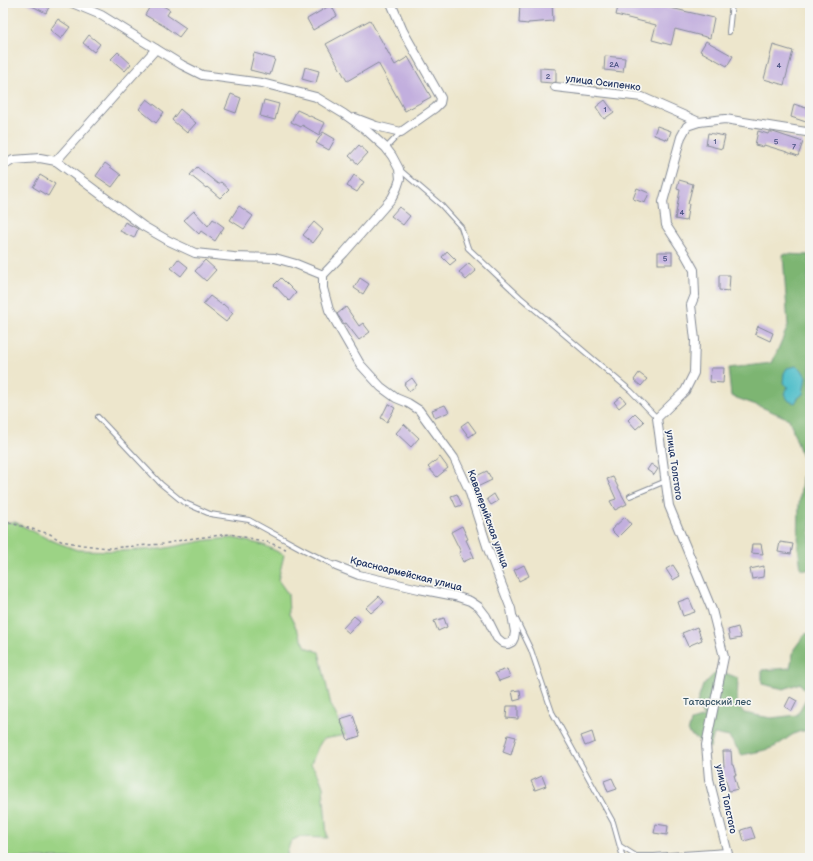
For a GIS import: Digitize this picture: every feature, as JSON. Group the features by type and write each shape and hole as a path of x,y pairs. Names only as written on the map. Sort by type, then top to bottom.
{"street":[{"path":"3,166 13,160 40,158 56,161 143,226 168,241 195,253 234,257 275,258 296,264 323,275 392,198 397,188 400,179 399,168 386,148 365,129 344,114 316,98 262,84 202,75 101,15 72,3"},
{"path":"344,114 376,126 401,132 440,103 441,98 403,31 391,3"},
{"path":"56,161 156,49"},
{"name":"улица Осипенко","path":"555,87 642,97 700,122"},
{"path":"700,122 725,119 806,132 810,130"},
{"name":"улица Толстого","path":"700,122 687,126 681,137 663,202 666,225 694,270 695,295 691,305 695,340 694,373 685,391 657,418 670,506 712,610 724,657 706,745 709,779 728,854"},
{"name":"Кавалерийская улица","path":"323,275 323,288 329,310 360,364 381,387 396,398 419,410 454,458 469,490 488,549 511,609"},
{"name":"Красноармейская улица","path":"336,566 359,575 456,596 470,601 479,607 486,616 497,638 502,643 508,644 512,642 514,638 515,632 511,609"}],"lane":[{"path":"729,32 732,3"},
{"path":"386,148 401,132"},
{"path":"399,168 441,205 460,227 468,248 520,297 631,391 657,418"},
{"path":"98,417 162,484 183,502 210,514 249,520 336,566"},
{"path":"630,496 666,481"},
{"path":"511,609 531,650 552,712 613,822 623,858"},
{"path":"620,846 635,857 728,854"}],"path":[{"path":"3,521 50,534 61,541 108,548 163,544 187,539 230,534 262,540 288,549"}],"green space":[{"path":"783,254 810,255 810,267 807,281 810,283 810,570 801,569 798,546 799,505 804,462 789,419 731,396 728,368 772,363 788,326"},
{"path":"15,522 48,539 77,550 121,551 161,549 208,540 233,538 264,545 284,555 278,580 288,594 289,614 306,647 319,652 331,705 346,735 323,739 311,764 319,776 323,787 327,838 299,837 291,841 287,851 288,858 3,858 5,842 3,816 3,523"},
{"name":"Татарский лес","path":"810,633 810,731 796,733 776,746 742,755 729,737 714,734 710,748 688,733 691,721 704,717 696,706 703,685 718,670 738,678 737,704 744,713 771,718 797,715 808,695 800,683 784,689 762,684 762,670 790,668 794,649 805,634"}],"water":[{"path":"796,366 802,370 806,377 803,394 795,403 789,401 784,394 788,387 783,383 784,373 787,368"}],"building":[{"path":"26,3 51,3 46,13"},
{"path":"152,3 158,3 170,10 167,15 186,28 179,37 145,15"},
{"path":"520,3 552,3 553,21 528,24 519,23"},
{"path":"619,3 649,3 714,18 710,38 675,29 671,45 652,40 656,25 616,15"},
{"path":"331,5 337,16 313,30 307,19"},
{"path":"58,19 70,27 61,39 50,30"},
{"path":"370,20 395,65 408,57 431,97 405,111 378,63 347,81 326,44"},
{"path":"89,35 100,44 94,52 83,43"},
{"path":"706,41 733,56 727,66 700,51"},
{"path":"773,45 793,51 784,85 764,79"},
{"path":"118,52 131,64 125,71 111,59"},
{"path":"254,53 275,59 270,75 250,70"},
{"path":"605,56 625,58 623,72 604,70"},
{"path":"305,67 319,71 316,83 302,79"},
{"path":"540,68 556,69 556,82 540,82"},
{"path":"231,94 241,98 236,113 225,109"},
{"path":"147,99 164,112 156,123 139,109"},
{"path":"264,100 279,104 275,120 260,116"},
{"path":"605,100 614,112 604,119 596,107"},
{"path":"794,104 809,109 806,122 791,117"},
{"path":"180,109 196,123 187,133 172,120"},
{"path":"297,110 325,123 319,135 302,125 301,127 291,122"},
{"path":"657,126 671,131 668,140 654,135"},
{"path":"758,131 768,134 769,132 773,132 803,142 798,156 764,145 763,147 755,145"},
{"path":"323,132 335,139 329,150 316,143"},
{"path":"708,133 725,136 722,149 706,145"},
{"path":"359,145 368,153 358,164 349,156"},
{"path":"105,163 121,175 112,187 96,176"},
{"path":"197,167 218,184 221,182 229,189 220,198 190,175"},
{"path":"40,175 55,184 48,196 33,187"},
{"path":"354,175 364,182 357,192 347,186"},
{"path":"679,180 693,184 686,221 675,219 680,190 677,189"},
{"path":"637,188 649,193 645,203 633,199"},
{"path":"239,206 253,216 244,229 230,220"},
{"path":"399,207 410,216 403,225 391,216"},
{"path":"194,211 208,226 213,219 224,227 215,241 201,231 199,234 184,220"},
{"path":"125,222 138,229 134,238 120,231"},
{"path":"314,222 323,230 313,243 303,235"},
{"path":"447,251 456,260 450,265 442,257"},
{"path":"658,252 672,252 672,264 658,264"},
{"path":"178,259 188,267 181,276 171,268"},
{"path":"205,260 216,270 206,281 195,271"},
{"path":"469,263 476,271 466,280 459,272"},
{"path":"719,275 730,275 729,291 719,290"},
{"path":"281,278 296,293 289,301 274,285"},
{"path":"360,278 369,284 363,294 354,288"},
{"path":"210,296 222,305 223,304 233,313 226,322 203,304"},
{"path":"346,307 359,326 363,323 370,332 359,340 337,314"},
{"path":"758,326 773,333 770,341 755,334"},
{"path":"711,368 724,368 723,383 710,382"},
{"path":"639,373 647,379 641,386 634,380"},
{"path":"412,378 417,385 409,391 404,384"},
{"path":"621,396 626,402 619,408 614,402"},
{"path":"388,404 395,408 387,422 381,418"},
{"path":"445,405 449,412 435,418 432,410"},
{"path":"635,413 644,422 636,429 628,420"},
{"path":"468,421 476,432 469,437 461,426"},
{"path":"404,424 419,438 411,447 396,433"},
{"path":"440,457 448,468 437,477 428,467"},
{"path":"651,464 658,469 654,475 647,470"},
{"path":"487,471 492,480 477,487 472,478"},
{"path":"613,477 627,504 615,510 610,501 616,499 607,479"},
{"path":"457,494 462,505 456,507 451,496"},
{"path":"494,494 498,501 491,505 487,499"},
{"path":"625,517 631,524 618,537 611,530"},
{"path":"462,526 468,539 466,540 474,557 463,562 459,553 461,552 451,532"},
{"path":"780,542 793,544 791,554 778,552"},
{"path":"752,544 761,544 763,554 751,553"},
{"path":"524,565 529,576 519,581 514,570"},
{"path":"673,565 680,576 673,580 666,569"},
{"path":"764,566 763,577 752,579 750,569"},
{"path":"379,596 384,602 371,613 366,608"},
{"path":"689,598 695,612 683,616 678,602"},
{"path":"354,616 360,621 349,633 343,628"},
{"path":"444,618 447,627 438,631 434,621"},
{"path":"697,627 702,640 688,646 682,633"},
{"path":"738,627 741,638 730,640 728,630"},
{"path":"507,669 510,677 499,681 495,673"},
{"path":"520,690 521,699 514,701 512,691"},
{"path":"790,697 797,701 792,711 785,707"},
{"path":"507,706 518,706 518,719 506,718"},
{"path":"353,715 360,736 348,740 340,719"},
{"path":"592,732 595,742 585,746 581,736"},
{"path":"508,735 516,737 511,755 503,752"},
{"path":"723,751 731,751 732,765 736,775 734,775 738,789 729,791 725,777 721,778 718,768 724,767"},
{"path":"542,776 546,786 535,790 531,781"},
{"path":"612,778 617,789 608,792 604,781"},
{"path":"656,824 668,826 667,835 654,833"},
{"path":"751,827 755,838 744,841 741,830"}]}
